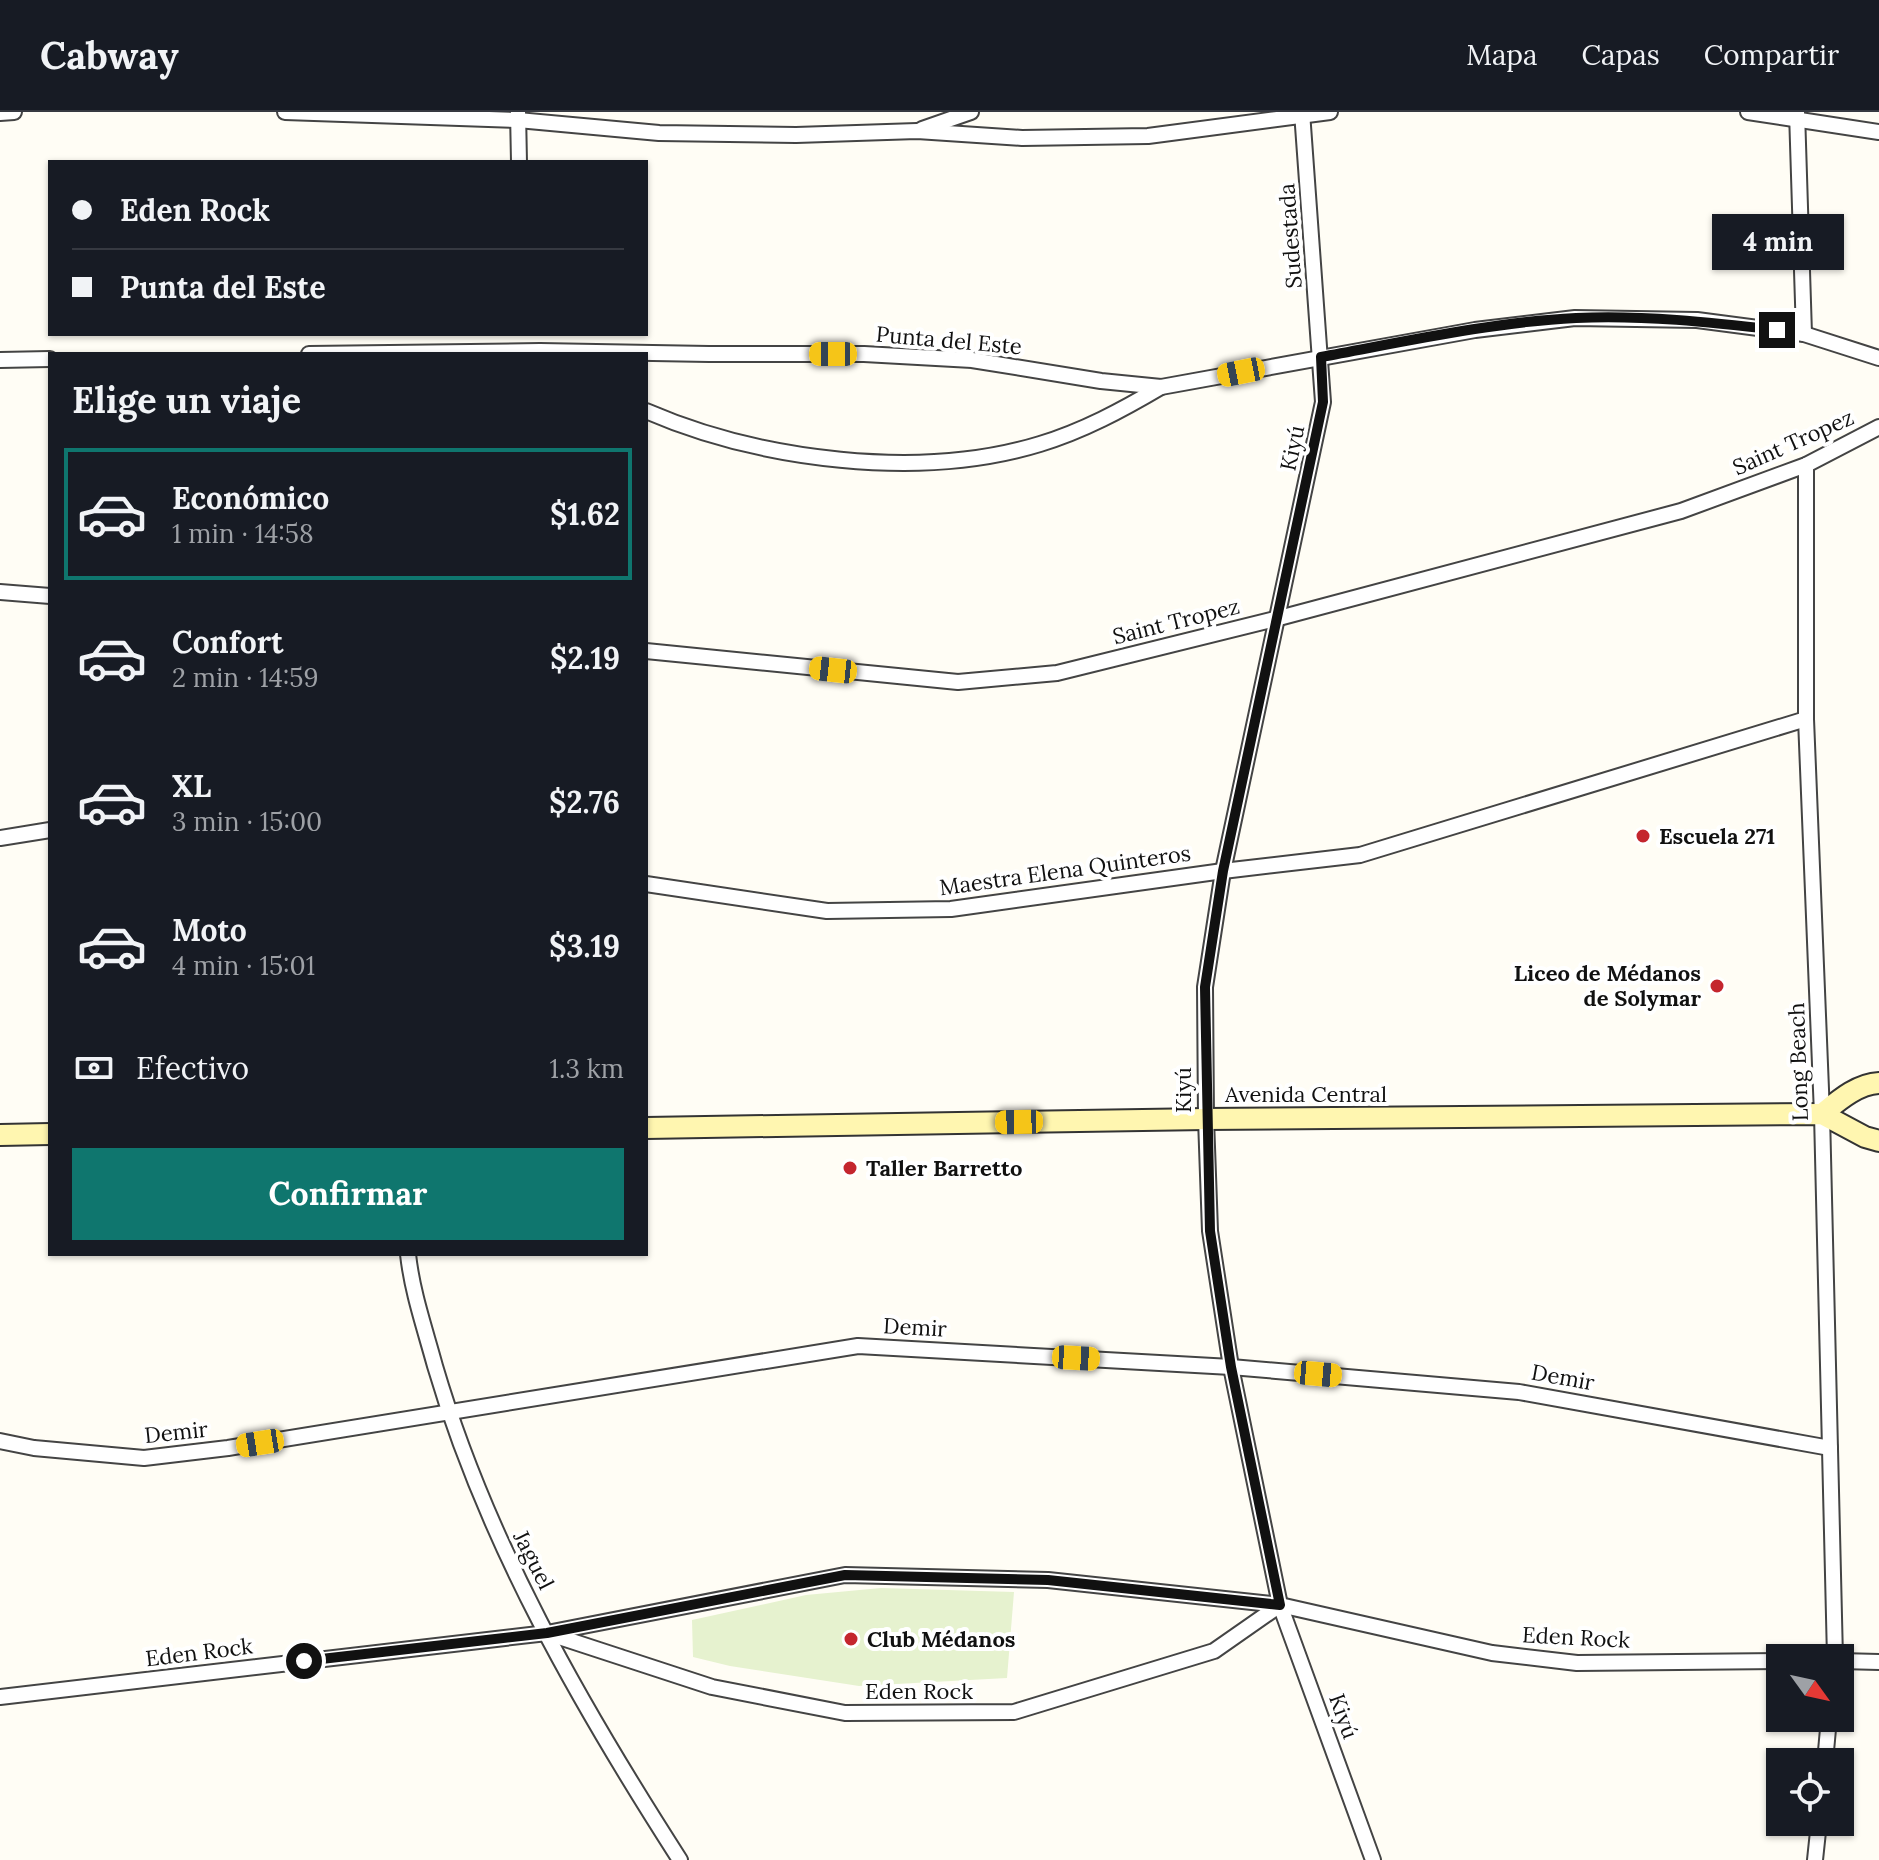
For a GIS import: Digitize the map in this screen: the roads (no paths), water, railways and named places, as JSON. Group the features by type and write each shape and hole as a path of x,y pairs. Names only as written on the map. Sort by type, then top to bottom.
{"street":[{"path":"0,113 14,112"},
{"path":"285,112 518,116 659,133 796,135 917,131 1022,138 1148,136 1302,113 1330,112"},
{"path":"917,131 971,112"},
{"path":"1748,112 1797,115 1879,132"},
{"name":"Sudestada","path":"1302,113 1321,357"},
{"path":"1797,115 1804,334"},
{"path":"518,116 519,160"},
{"name":"Punta del Este","path":"648,353 864,354 972,360 1101,381 1161,387 1475,330 1575,318 1697,320 1804,334 1879,358"},
{"name":"Kiyú","path":"1321,357 1323,402 1223,871 1205,987 1206,1119 1210,1231 1231,1367 1280,1605 1373,1860"},
{"path":"0,360 48,359"},
{"name":"Punta del Este","path":"648,412 688,429 767,449 856,461 949,462 1038,445 1105,420 1161,387"},
{"name":"Saint Tropez","path":"648,651 958,682 1057,673 1279,618 1681,511 1806,465 1879,427"},
{"name":"Long Beach","path":"1806,465 1806,719 1822,1114 1837,1644"},
{"path":"0,592 48,596"},
{"name":"Maestra Elena Quinteros","path":"648,884 827,911 951,909 1360,855 1806,719"},
{"path":"0,838 48,830"},
{"path":"1822,1114 1845,1096 1879,1083"},
{"name":"Avenida Central","path":"648,1128 1822,1114 1879,1141"},
{"path":"0,1135 48,1134"},
{"name":"Jaguel","path":"408,1256 410,1280 449,1413 496,1534 619,1765 680,1860"},
{"name":"Demir","path":"0,1441 34,1448 144,1458 228,1448 858,1346 1231,1367 1519,1392 1830,1448"},
{"name":"Eden Rock","path":"0,1697 547,1633 845,1575 1048,1580 1280,1605 1492,1653 1577,1663 1766,1661"},
{"name":"Eden Rock","path":"547,1633 712,1687 845,1713 1014,1712 1214,1651 1280,1605"},
{"path":"1854,1661 1879,1662"},
{"path":"1815,1860 1818,1836"}],"place":[{"name":"Escuela 271","path":"1643,836"},
{"name":"Liceo de Médanos de Solymar","path":"1717,986"},
{"name":"Taller Barretto","path":"850,1168"},
{"name":"Club Médanos","path":"851,1639"}]}
